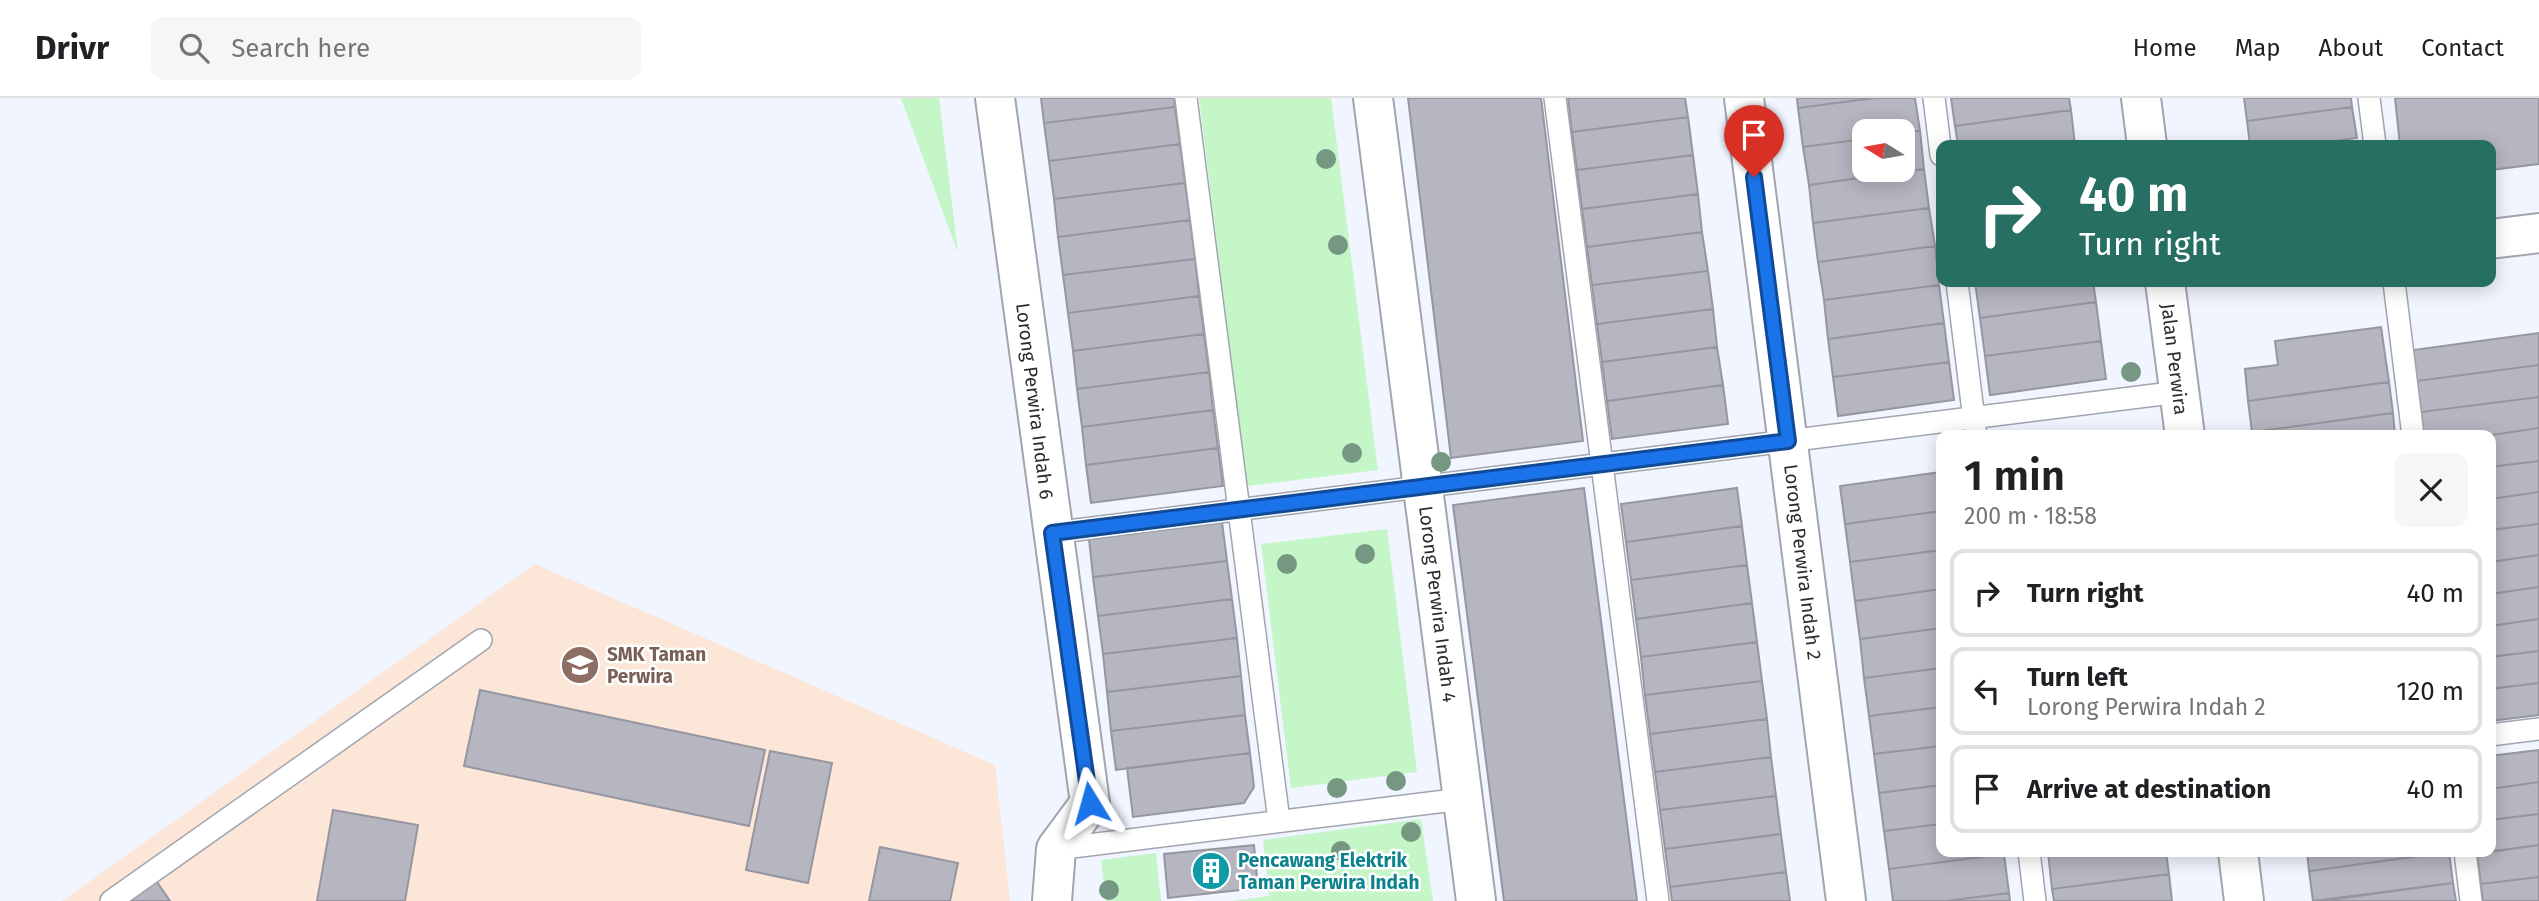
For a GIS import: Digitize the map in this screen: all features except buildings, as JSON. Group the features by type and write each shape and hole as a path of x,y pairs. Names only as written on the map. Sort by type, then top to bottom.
{"street":[{"name":"Lorong Perwira Indah 6","path":"995,98 1090,803 1056,849"},
{"name":"Lorong Perwira Indah 4","path":"1373,98 1476,901"},
{"name":"Lorong Perwira Indah 2","path":"1744,98 1846,901"},
{"path":"2141,98 2146,140"},
{"path":"2496,238 2539,233"},
{"name":"Jalan Perwira","path":"2169,287 2184,430"},
{"path":"1052,901 1056,849"},
{"path":"2239,857 2244,901"}],"lane":[{"path":"1186,98 1279,821"},
{"path":"1555,98 1658,901"},
{"path":"1934,98 1939,140"},
{"path":"2369,98 2374,140"},
{"path":"1958,287 1975,427"},
{"path":"2395,287 2412,430"},
{"path":"1052,533 1788,441 1975,427 2179,392"},
{"path":"111,901 481,640"},
{"path":"2496,734 2539,729"},
{"path":"1056,849 1462,799"},
{"path":"2030,857 2035,901"},
{"path":"2466,857 2471,901"}],"shaded area":[{"name":"SMK Taman Perwira","path":"535,564 995,765 1010,901 62,901"}],"green space":[{"path":"901,98 939,98 958,253"},
{"path":"1199,98 1331,98 1378,470 1247,486"},
{"path":"1387,529 1417,772 1291,788 1261,544"},
{"path":"1421,819 1433,901 1232,901 1269,896 1263,840"},
{"path":"1156,853 1161,901 1106,901 1101,860"}],"place":[{"name":"SMK Taman Perwira","path":"580,665"},
{"name":"Pencawang Elektrik Taman Perwira Indah","path":"1211,871"}],"route":[{"path":"1090,803 1052,533 1788,441 1754,177"}]}
